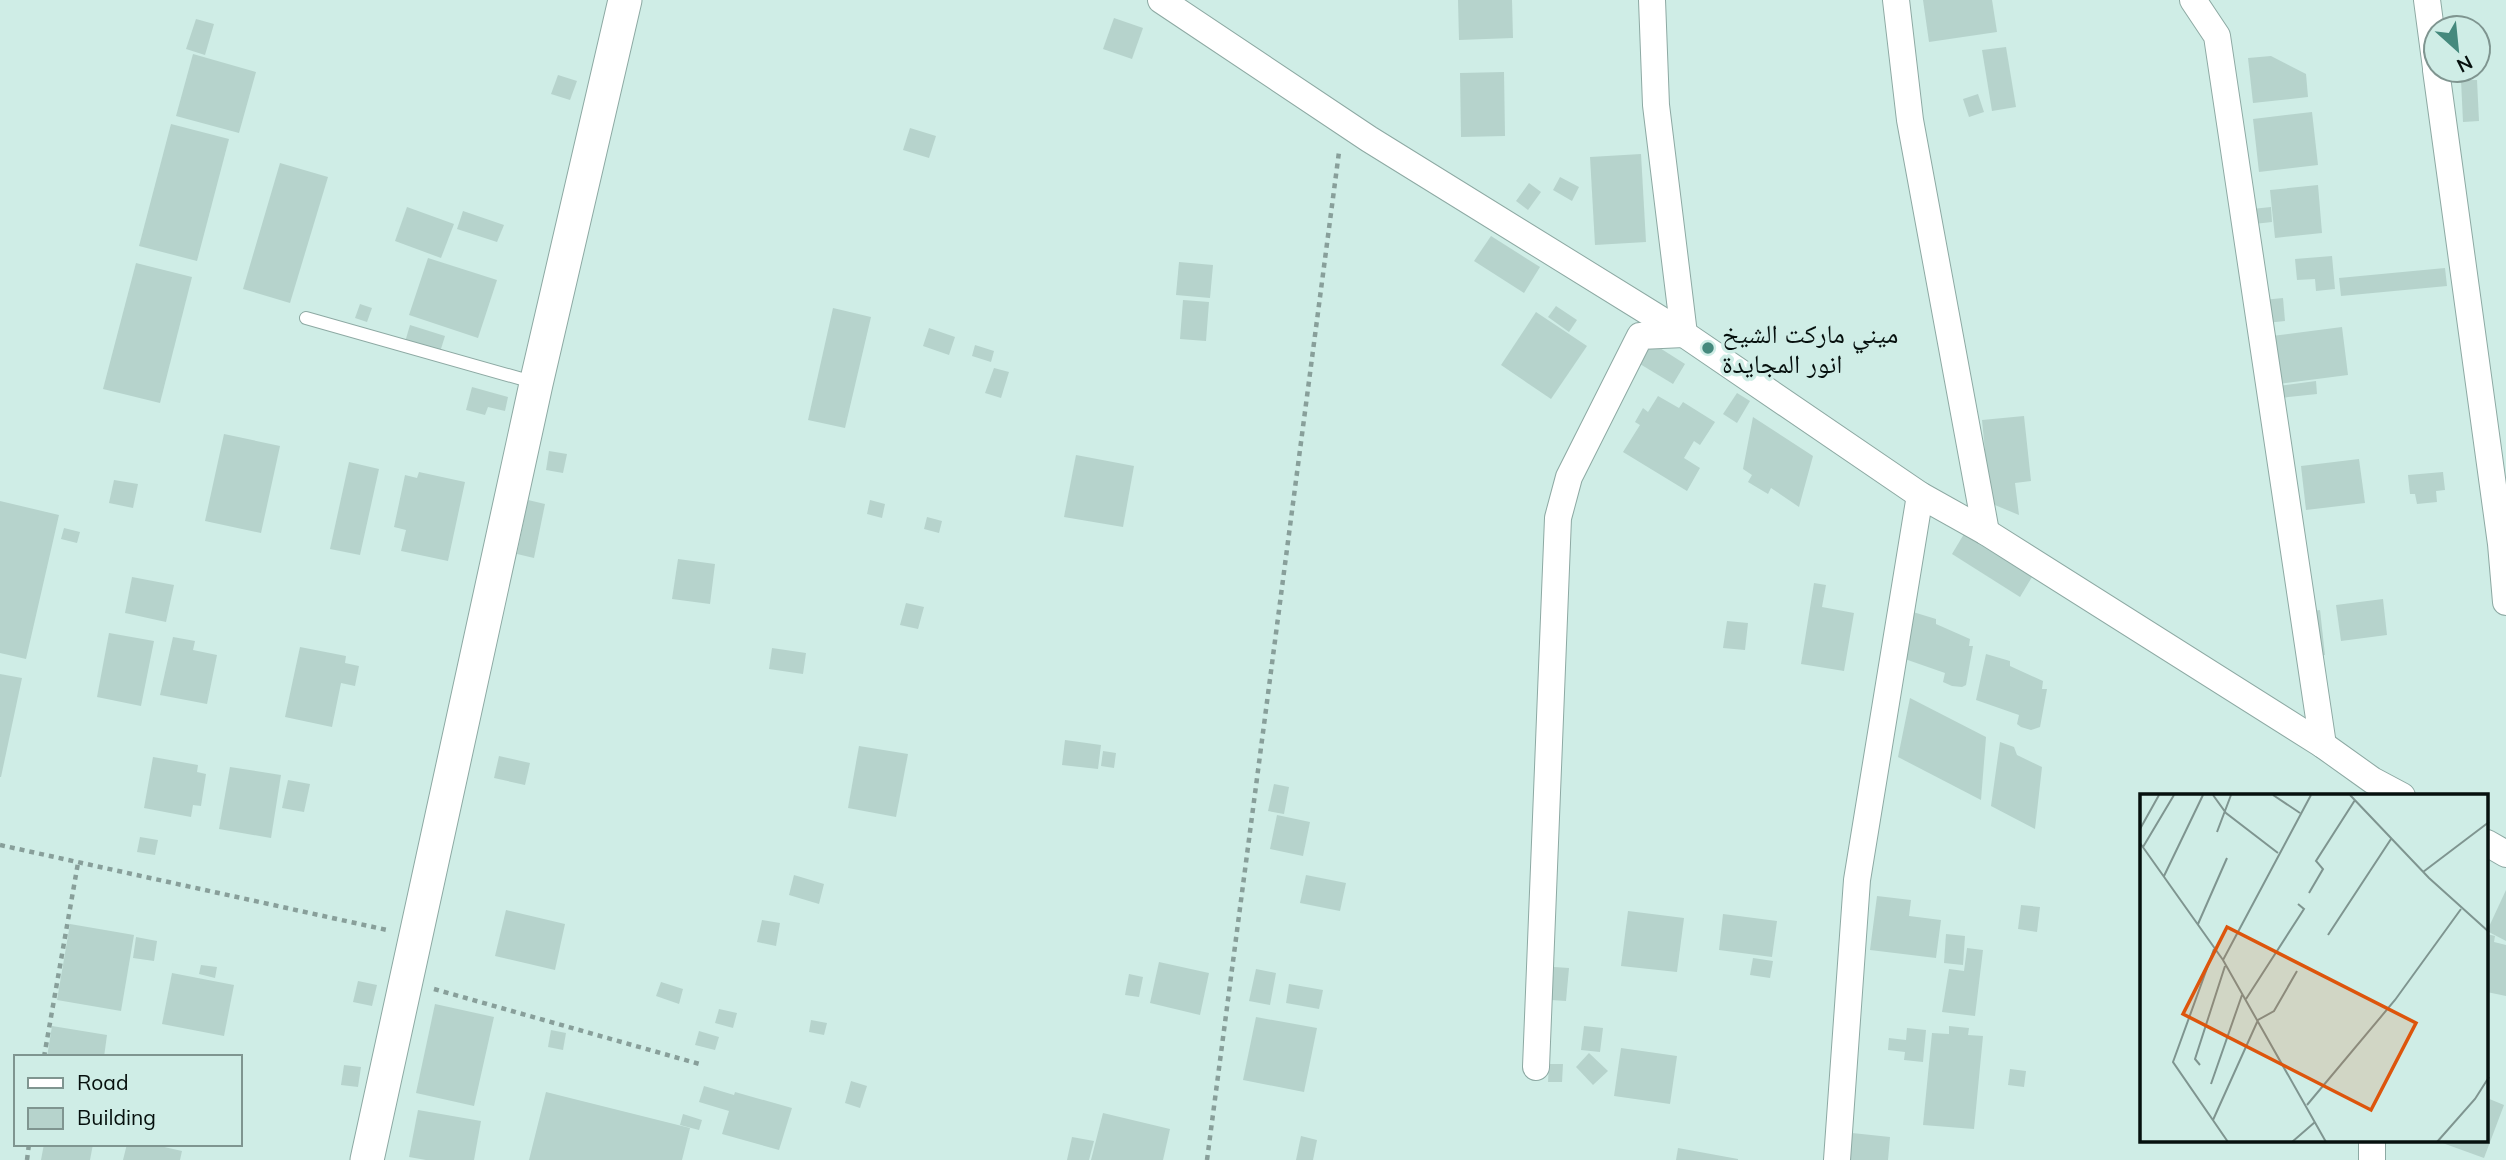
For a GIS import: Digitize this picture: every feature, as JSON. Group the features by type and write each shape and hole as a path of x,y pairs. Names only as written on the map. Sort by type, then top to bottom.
{"street":[{"path":"367,1160 536,384 625,0"},
{"path":"1161,0 1369,139 1684,334 1920,495 1986,532 2323,745 2372,788 2394,794"},
{"path":"1652,0 1656,105 1684,334"},
{"path":"1896,0 1908,109 1986,532"},
{"path":"2193,0 2217,36 2323,745"},
{"path":"2438,84 2501,544 2506,602"},
{"path":"1536,1067 1558,518 1569,477 1640,336 1684,334"},
{"path":"1837,1160 1857,880 1920,495"},
{"path":"2488,844 2506,854"},
{"path":"2372,1142 2372,1160"}],"lane":[{"path":"306,318 536,384"}],"path":[{"path":"1207,1160 1340,144"},
{"path":"0,845 415,936"},
{"path":"44,1055 78,863"},
{"path":"406,981 703,1065"}],"building":[{"path":"1458,0 1512,0 1513,38 1459,40"},
{"path":"1923,0 1992,0 1997,32 1929,42"},
{"path":"1114,18 1143,28 1132,59 1103,49"},
{"path":"196,19 214,24 205,55 186,49"},
{"path":"2006,47 2016,107 1992,111 1982,50"},
{"path":"193,54 256,72 239,133 176,116"},
{"path":"2271,56 2306,74 2308,97 2253,103 2248,58"},
{"path":"1504,72 1505,136 1461,137 1460,73"},
{"path":"558,75 577,81 570,100 551,94"},
{"path":"2461,84 2477,84 2479,121 2463,122"},
{"path":"1978,94 1984,112 1969,117 1963,99"},
{"path":"2312,112 2318,165 2259,172 2253,119"},
{"path":"171,124 229,139 197,261 139,246"},
{"path":"910,128 936,136 929,158 903,150"},
{"path":"1641,154 1646,242 1595,245 1590,157"},
{"path":"280,163 328,177 290,303 243,289"},
{"path":"1560,177 1579,187 1572,201 1553,190"},
{"path":"1529,183 1541,192 1528,210 1516,201"},
{"path":"2318,185 2322,233 2275,238 2270,190"},
{"path":"407,207 454,224 441,258 395,241"},
{"path":"2271,207 2272,222 2254,224 2252,209"},
{"path":"463,211 504,225 497,242 457,229"},
{"path":"1491,236 1540,267 1524,293 1474,261"},
{"path":"2332,256 2335,289 2316,291 2315,279 2297,280 2295,259"},
{"path":"428,258 497,280 478,338 409,315"},
{"path":"1179,262 1213,265 1210,298 1176,295"},
{"path":"136,263 192,277 160,403 103,389"},
{"path":"2445,268 2447,286 2341,296 2339,278"},
{"path":"2283,298 2285,321 2266,323 2263,300"},
{"path":"1183,300 1209,302 1206,341 1180,339"},
{"path":"360,304 372,308 367,322 355,318"},
{"path":"1556,306 1577,320 1569,332 1548,317"},
{"path":"833,308 871,317 845,428 808,420"},
{"path":"1536,312 1587,346 1551,399 1501,365"},
{"path":"410,325 445,336 440,352 405,342"},
{"path":"2342,327 2348,375 2278,384 2272,336"},
{"path":"929,328 955,337 949,355 923,346"},
{"path":"1652,343 1685,364 1673,384 1640,364"},
{"path":"975,345 994,351 991,362 972,356"},
{"path":"994,368 1009,372 1001,398 985,393"},
{"path":"2316,381 2317,394 2280,398 2278,386"},
{"path":"472,387 508,397 505,411 488,407 485,415 466,410"},
{"path":"1737,393 1750,401 1737,423 1723,414"},
{"path":"1658,396 1679,408 1683,402 1715,422 1700,445 1694,441 1684,458 1700,468 1687,491 1623,452 1640,425 1635,422 1643,408 1648,412"},
{"path":"2024,416 2031,481 2015,483 2019,515 1990,503 1982,420"},
{"path":"1753,417 1813,456 1799,507 1771,488 1768,494 1748,482 1752,475 1743,469"},
{"path":"224,434 280,446 261,533 205,521"},
{"path":"549,451 567,454 563,473 546,470"},
{"path":"1076,455 1134,466 1123,527 1064,517"},
{"path":"2359,459 2365,503 2306,510 2301,466"},
{"path":"349,462 379,469 360,555 330,549"},
{"path":"419,472 465,482 448,561 401,551 406,530 394,527 405,475 417,478"},
{"path":"2443,472 2445,490 2436,491 2437,502 2417,504 2415,494 2410,494 2408,475"},
{"path":"114,480 138,484 133,508 109,503"},
{"path":"528,500 545,504 534,558 517,554"},
{"path":"870,500 885,504 882,518 867,514"},
{"path":"0,501 59,515 26,659 0,653"},
{"path":"927,517 942,521 939,533 924,529"},
{"path":"64,528 80,532 77,543 61,539"},
{"path":"1964,534 2032,577 2020,597 1952,554"},
{"path":"678,559 715,564 710,604 672,599"},
{"path":"132,577 174,585 166,622 125,613"},
{"path":"1814,583 1826,585 1822,607 1854,613 1844,671 1801,664"},
{"path":"2383,599 2387,635 2341,641 2336,605"},
{"path":"906,603 924,607 918,629 900,625"},
{"path":"2320,610 2325,655 2310,657 2305,612"},
{"path":"1913,612 1936,619 1936,624 1970,639 1969,646 1973,646 1966,685 1952,686 1943,682 1945,673 1902,658"},
{"path":"1727,621 1748,623 1745,650 1723,648"},
{"path":"109,633 154,641 141,706 97,697"},
{"path":"173,637 195,641 193,650 217,655 207,704 160,695"},
{"path":"300,647 346,656 345,663 359,666 355,686 341,683 332,727 285,717"},
{"path":"772,648 806,653 803,674 769,669"},
{"path":"1986,654 2010,661 2010,666 2043,681 2042,689 2047,689 2040,727 2031,730 2021,727 2017,724 2019,715 1976,700"},
{"path":"0,674 22,678 1,777 0,777"},
{"path":"1910,698 1986,737 1981,800 1898,757"},
{"path":"1065,740 1101,745 1098,769 1062,765"},
{"path":"2000,742 2014,747 2017,755 2042,767 2035,829 1991,806"},
{"path":"859,746 908,754 896,817 848,808"},
{"path":"1103,751 1116,753 1114,768 1101,766"},
{"path":"499,756 530,763 525,785 494,778"},
{"path":"153,757 198,765 197,772 206,774 201,806 193,805 191,817 144,808"},
{"path":"230,767 281,775 271,838 219,829"},
{"path":"288,780 310,784 304,812 282,808"},
{"path":"1274,784 1289,787 1284,814 1268,811"},
{"path":"1277,815 1310,822 1303,856 1270,849"},
{"path":"140,837 158,840 155,855 137,852"},
{"path":"794,875 824,884 819,904 789,895"},
{"path":"1306,875 1346,883 1340,911 1300,903"},
{"path":"2506,890 2506,941 2488,932"},
{"path":"1877,896 1911,900 1909,916 1941,920 1936,958 1870,950"},
{"path":"2021,905 2040,907 2037,932 2018,929"},
{"path":"506,910 565,924 555,970 495,956"},
{"path":"1628,911 1684,918 1677,972 1621,966"},
{"path":"1723,914 1777,921 1772,957 1719,950"},
{"path":"762,920 780,923 776,946 757,942"},
{"path":"70,924 134,935 121,1011 57,1000"},
{"path":"1946,934 1965,936 1963,965 1944,963"},
{"path":"2488,934 2495,936 2494,942 2506,945 2506,996 2488,992"},
{"path":"136,937 157,941 154,961 133,958"},
{"path":"1967,948 1983,950 1975,1016 1942,1012 1949,969 1964,971"},
{"path":"1753,958 1773,961 1770,978 1750,975"},
{"path":"1159,962 1209,973 1200,1015 1150,1003"},
{"path":"201,965 217,967 215,978 199,974"},
{"path":"1554,967 1569,968 1566,1001 1551,1000"},
{"path":"1256,969 1276,973 1270,1005 1249,1001"},
{"path":"172,973 234,985 224,1036 162,1024"},
{"path":"1129,974 1143,977 1139,997 1125,995"},
{"path":"358,981 377,985 372,1006 353,1002"},
{"path":"661,982 683,989 679,1004 656,996"},
{"path":"1289,984 1323,990 1319,1009 1286,1003"},
{"path":"435,1004 494,1017 474,1106 416,1093"},
{"path":"719,1009 737,1013 733,1028 715,1023"},
{"path":"1256,1017 1317,1028 1304,1092 1243,1080"},
{"path":"811,1020 827,1023 824,1035 809,1032"},
{"path":"52,1026 107,1035 104,1055 47,1055"},
{"path":"1584,1026 1603,1028 1600,1052 1581,1050"},
{"path":"1949,1026 1969,1028 1968,1035 1983,1036 1974,1129 1923,1125 1932,1033 1949,1034"},
{"path":"1907,1028 1926,1030 1923,1062 1904,1060 1905,1052 1888,1050 1889,1038 1906,1040"},
{"path":"551,1030 566,1033 563,1050 548,1047"},
{"path":"699,1031 719,1037 715,1050 695,1045"},
{"path":"1621,1048 1677,1056 1670,1104 1614,1096"},
{"path":"1589,1053 1608,1071 1593,1085 1576,1067"},
{"path":"1549,1064 1563,1064 1562,1082 1548,1082"},
{"path":"344,1065 361,1067 358,1087 341,1085"},
{"path":"2010,1069 2026,1071 2024,1087 2008,1085"},
{"path":"851,1081 867,1086 860,1108 845,1103"},
{"path":"704,1086 792,1108 779,1150 722,1134 729,1111 699,1102"},
{"path":"546,1092 690,1128 682,1160 529,1160"},
{"path":"2488,1098 2504,1105 2484,1158 2440,1142 2488,1142"},
{"path":"418,1110 481,1121 474,1160 426,1160 409,1157"},
{"path":"1103,1113 1170,1129 1163,1160 1091,1160"},
{"path":"683,1114 702,1120 699,1130 680,1125"},
{"path":"1852,1133 1890,1137 1888,1160 1850,1160"},
{"path":"1301,1136 1317,1140 1313,1160 1296,1160"},
{"path":"1072,1137 1094,1141 1089,1160 1067,1160"},
{"path":"44,1146 93,1146 90,1160 41,1160"},
{"path":"126,1146 160,1146 182,1151 180,1160 123,1160"},
{"path":"1678,1148 1738,1159 1738,1160 1676,1160"}],"place":[{"name":"ميني ماركت الشيخ انور المجايدة","path":"1708,348"}]}
